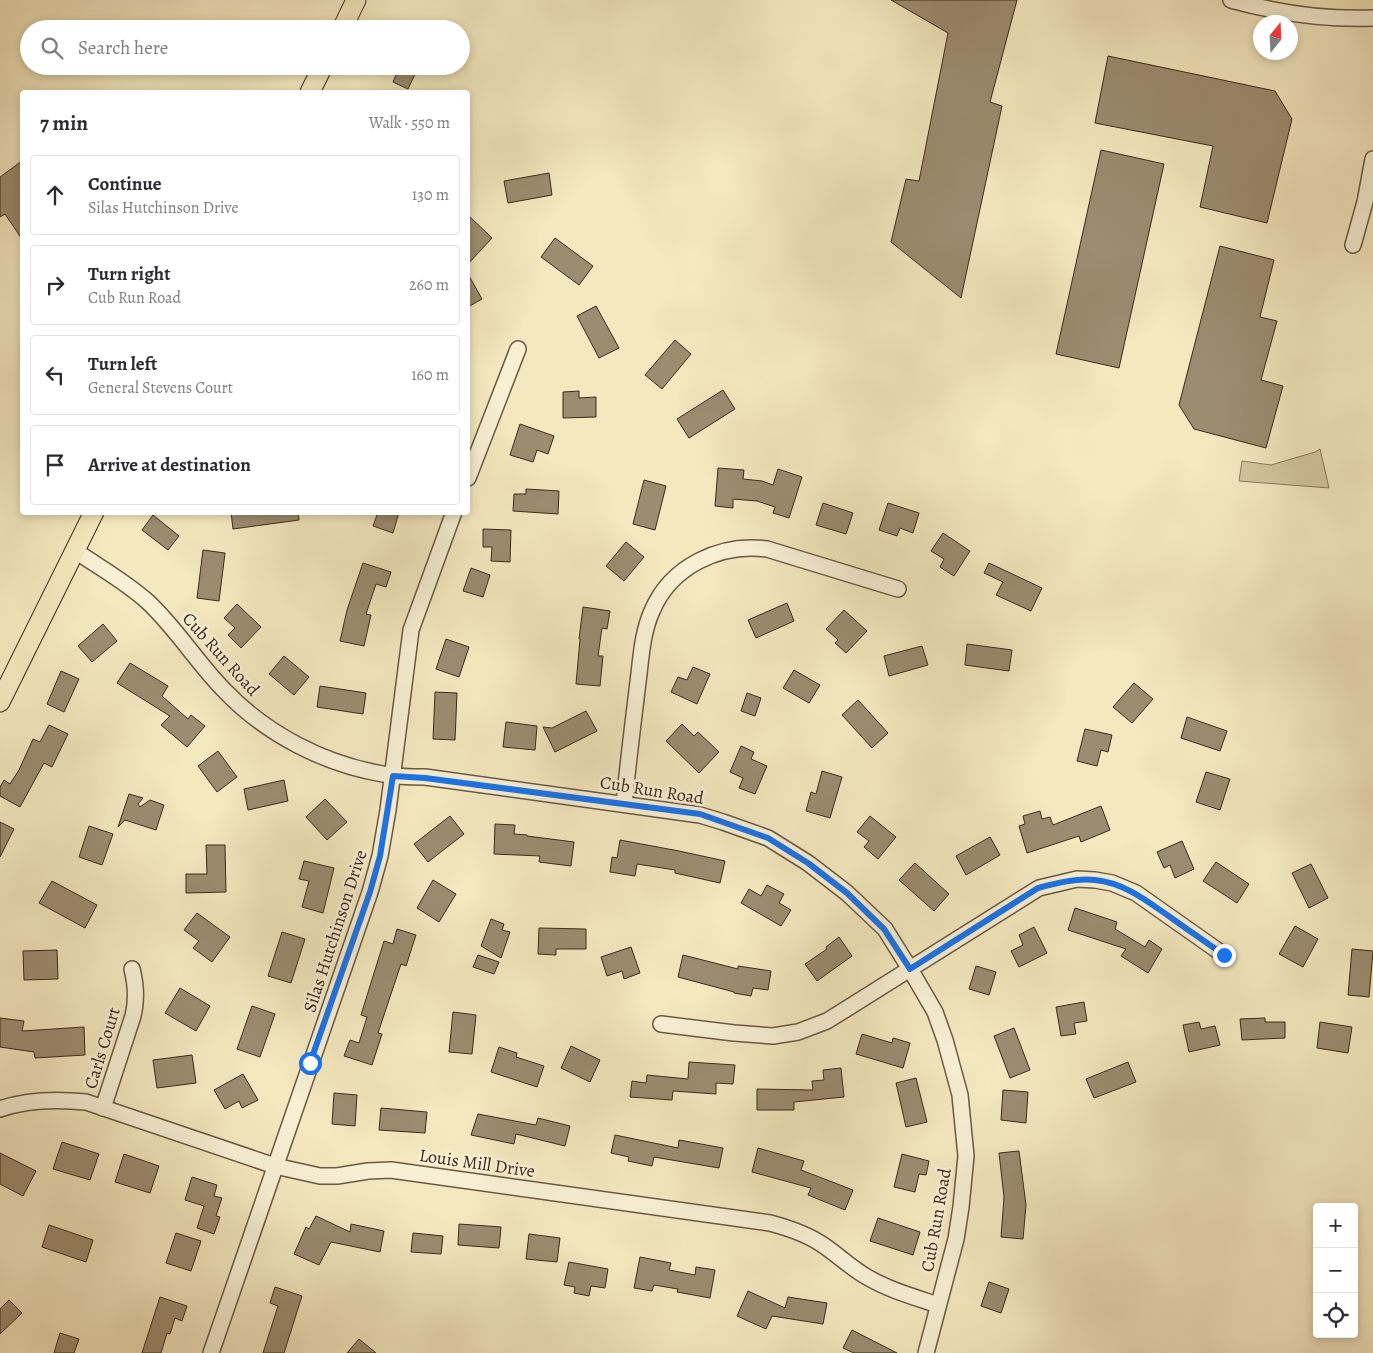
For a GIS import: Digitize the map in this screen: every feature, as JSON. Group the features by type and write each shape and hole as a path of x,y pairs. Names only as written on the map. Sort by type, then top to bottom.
{"main road":[{"path":"346,20 356,0"},
{"path":"311,90 318,75"},
{"path":"0,702 92,515"}],"street":[{"path":"1231,0 1266,10 1305,16 1373,18"},
{"path":"1353,245 1365,202 1373,159"},
{"path":"470,473 518,348"},
{"name":"Silas Hutchinson Drive","path":"212,1353 375,874 380,856 393,776 411,630 453,515"},
{"path":"624,804 646,626 656,603 668,586 682,572 695,562 712,554 743,548 756,548 898,589"},
{"name":"Cub Run Road","path":"74,550 149,603 173,627 204,669 250,715 311,752 349,765 393,776 425,778 700,814 768,838 808,863 847,893 884,929 935,1012 953,1065 960,1096 966,1156 961,1207 956,1239 926,1353"},
{"path":"661,1024 773,1036 798,1032 828,1021 1038,888 1059,882 1095,880 1112,883 1136,892 1224,955"},
{"name":"Carls Court","path":"103,1108 134,1011 136,987 132,969"},
{"name":"Louis Mill Drive","path":"0,1109 30,1101 58,1099 86,1102 275,1166 320,1176 391,1170 770,1223 806,1235 865,1276 887,1288 938,1305"}],"shaded area":[{"path":"1320,449 1329,488 1239,481 1242,461 1271,465"}],"building":[{"path":"891,0 1017,0 990,102 1002,106 961,298 891,242 906,179 919,181 948,33"},
{"path":"1108,56 1275,91 1292,119 1267,223 1200,207 1213,146 1095,123"},
{"path":"396,75 415,75 408,89 393,82"},
{"path":"1101,150 1164,164 1119,368 1056,354"},
{"path":"20,162 20,236 5,214 0,217 0,177"},
{"path":"549,173 552,195 508,203 504,181"},
{"path":"470,217 492,238 470,262"},
{"path":"555,238 593,266 579,285 541,257"},
{"path":"1220,246 1274,260 1260,317 1277,321 1261,380 1283,386 1266,448 1194,429 1179,405"},
{"path":"470,278 482,299 470,306"},
{"path":"596,306 619,348 599,358 577,316"},
{"path":"675,340 691,354 662,389 645,375"},
{"path":"723,390 735,409 689,438 677,419"},
{"path":"579,391 579,398 596,397 596,417 563,418 563,392"},
{"path":"520,424 554,436 548,454 537,450 533,462 510,455"},
{"path":"718,468 744,470 743,479 762,481 773,485 778,469 802,477 789,518 773,513 775,507 757,501 733,499 733,508 715,506"},
{"path":"644,480 666,486 655,530 633,524"},
{"path":"526,489 559,491 558,514 513,511 514,494 526,494"},
{"path":"823,503 853,513 846,534 816,525"},
{"path":"888,503 919,513 913,533 900,528 897,536 879,530"},
{"path":"153,515 179,536 168,550 142,530"},
{"path":"231,515 298,515 299,520 233,529"},
{"path":"377,515 398,515 393,533 373,526"},
{"path":"483,529 511,530 510,562 491,561 492,547 483,547"},
{"path":"943,533 970,551 954,576 940,567 944,559 931,551"},
{"path":"626,542 644,557 624,581 606,566"},
{"path":"203,550 225,553 219,601 197,598"},
{"path":"363,563 391,572 386,587 376,584 366,614 371,615 364,646 340,641 347,610"},
{"path":"989,563 1042,588 1031,611 996,595 1003,582 984,573"},
{"path":"471,568 490,575 483,597 463,591"},
{"path":"787,603 794,621 756,638 748,620"},
{"path":"237,604 261,627 241,648 228,635 235,628 224,618"},
{"path":"583,607 610,611 607,629 602,628 598,656 603,656 600,686 576,684"},
{"path":"844,610 867,631 846,653 835,643 838,640 826,629"},
{"path":"103,624 117,641 92,662 78,646"},
{"path":"446,639 469,647 459,677 436,669"},
{"path":"967,644 1012,650 1009,671 965,665"},
{"path":"922,646 928,665 889,676 884,656"},
{"path":"284,656 309,677 294,695 269,674"},
{"path":"130,663 168,686 162,696 188,719 191,715 205,726 187,747 161,725 170,716 117,683"},
{"path":"693,667 710,674 697,704 671,692 678,677 687,680"},
{"path":"794,670 820,685 809,703 783,688"},
{"path":"61,671 79,679 64,712 47,704"},
{"path":"1134,683 1153,699 1132,723 1113,707"},
{"path":"320,686 366,693 363,714 317,707"},
{"path":"435,692 457,693 455,740 433,739"},
{"path":"747,693 761,698 755,716 741,711"},
{"path":"858,700 888,733 872,748 842,715"},
{"path":"586,711 597,731 555,752 543,727 552,728"},
{"path":"1187,717 1227,731 1220,751 1181,738"},
{"path":"506,722 537,726 535,750 503,747"},
{"path":"682,724 694,736 698,732 719,752 699,773 666,741"},
{"path":"49,725 68,734 52,767 44,763 20,807 0,796 0,787 4,780 10,784 19,770 33,739 40,742"},
{"path":"1085,729 1112,735 1108,752 1101,750 1097,766 1077,761"},
{"path":"741,746 754,752 751,759 767,766 755,794 739,788 743,778 730,772"},
{"path":"218,751 237,777 217,792 198,766"},
{"path":"822,771 842,777 830,818 806,811 811,792 816,794"},
{"path":"1206,772 1230,779 1220,810 1196,802"},
{"path":"284,780 288,801 248,810 244,789"},
{"path":"129,794 143,798 138,804 140,807 150,800 164,805 156,830 125,820 118,827"},
{"path":"325,799 347,822 327,840 306,817"},
{"path":"1101,806 1110,830 1081,842 1079,836 1027,853 1019,826 1025,824 1023,816 1040,811 1042,819 1050,817 1053,825"},
{"path":"450,816 464,834 428,862 414,844"},
{"path":"870,816 896,837 878,859 864,847 869,841 857,832"},
{"path":"0,822 14,829 0,857"},
{"path":"495,824 515,825 514,834 574,842 571,866 539,862 540,856 494,854"},
{"path":"89,826 113,834 102,865 79,857"},
{"path":"990,837 1000,855 966,875 956,856"},
{"path":"620,840 725,861 720,883 675,873 675,870 637,864 635,876 610,872 612,857 617,858"},
{"path":"1182,841 1194,869 1175,878 1170,865 1164,868 1157,852"},
{"path":"206,845 225,845 226,892 186,893 186,874 207,874"},
{"path":"304,861 334,868 323,913 302,907 309,881 299,879"},
{"path":"1216,862 1249,884 1237,903 1203,881"},
{"path":"915,863 949,894 934,911 899,880"},
{"path":"1311,864 1328,898 1309,908 1292,873"},
{"path":"433,880 456,894 439,922 417,908"},
{"path":"52,881 97,905 85,928 39,903"},
{"path":"767,885 784,894 779,903 791,910 781,926 741,903 749,889 761,896"},
{"path":"1075,908 1117,922 1115,929 1145,947 1149,940 1162,949 1148,973 1121,956 1126,949 1068,930"},
{"path":"197,913 230,937 212,962 193,948 199,941 184,930"},
{"path":"491,919 504,924 502,930 510,932 501,958 481,946"},
{"path":"1295,926 1318,939 1303,967 1279,954"},
{"path":"1034,927 1047,953 1019,967 1011,951 1023,945 1019,935"},
{"path":"539,928 586,929 586,949 556,949 556,955 538,954"},
{"path":"397,929 416,935 406,966 401,964 378,1033 382,1034 372,1065 344,1056 350,1040 359,1043 367,1017 361,1015 384,941 393,944"},
{"path":"282,932 305,939 291,983 268,976"},
{"path":"839,937 852,956 817,981 805,964 827,949 826,947"},
{"path":"631,947 640,973 624,979 622,971 607,976 601,957"},
{"path":"1352,949 1373,951 1369,997 1348,995"},
{"path":"57,950 58,979 24,980 23,951"},
{"path":"478,955 499,962 494,974 473,967"},
{"path":"683,955 738,969 738,966 771,971 768,990 753,988 751,996 678,977"},
{"path":"976,966 996,972 989,995 969,989"},
{"path":"180,988 210,1006 196,1031 165,1013"},
{"path":"1084,1002 1087,1021 1074,1023 1076,1034 1061,1036 1056,1007"},
{"path":"252,1006 275,1014 260,1057 237,1049"},
{"path":"453,1012 476,1015 472,1054 449,1052"},
{"path":"0,1018 24,1021 22,1031 84,1027 85,1055 35,1058 34,1052 0,1047"},
{"path":"1265,1018 1265,1022 1285,1022 1285,1038 1242,1040 1240,1019"},
{"path":"1199,1022 1201,1029 1215,1026 1220,1045 1189,1052 1183,1025"},
{"path":"1320,1022 1352,1027 1348,1053 1317,1048"},
{"path":"1014,1028 1030,1070 1010,1078 994,1036"},
{"path":"862,1034 892,1043 893,1038 910,1043 903,1068 856,1054"},
{"path":"571,1046 600,1060 590,1082 561,1068"},
{"path":"499,1047 517,1053 516,1057 544,1066 537,1087 491,1072"},
{"path":"192,1055 196,1083 157,1088 153,1060"},
{"path":"689,1062 735,1065 733,1084 716,1083 716,1094 673,1091 672,1100 630,1097 632,1081 646,1083 647,1075 688,1079"},
{"path":"1128,1062 1136,1082 1094,1098 1086,1079"},
{"path":"841,1068 844,1097 794,1102 794,1110 757,1110 757,1089 813,1090 812,1081 824,1080 823,1070"},
{"path":"243,1074 258,1100 242,1108 239,1101 225,1109 214,1090"},
{"path":"916,1078 927,1122 906,1127 896,1083"},
{"path":"1003,1090 1028,1092 1026,1123 1001,1120"},
{"path":"334,1093 357,1095 355,1126 332,1124"},
{"path":"381,1108 427,1112 425,1133 379,1130"},
{"path":"478,1114 536,1125 538,1118 570,1126 565,1146 516,1134 514,1144 471,1135"},
{"path":"615,1135 678,1148 679,1140 723,1148 719,1168 654,1157 652,1166 628,1161 629,1157 611,1153"},
{"path":"62,1142 99,1154 90,1180 53,1169"},
{"path":"758,1148 804,1161 801,1170 853,1190 845,1210 808,1195 811,1188 752,1172"},
{"path":"1019,1151 1026,1205 1023,1239 1001,1237 1004,1197 999,1153"},
{"path":"0,1153 36,1171 23,1196 0,1184"},
{"path":"124,1154 159,1166 150,1193 115,1182"},
{"path":"902,1154 929,1161 926,1175 919,1174 915,1192 894,1187"},
{"path":"192,1177 217,1185 214,1196 222,1198 216,1216 220,1217 214,1234 197,1228 204,1206 185,1200"},
{"path":"316,1216 350,1232 351,1224 384,1231 380,1252 331,1242 319,1265 294,1254 306,1227 309,1229"},
{"path":"878,1218 920,1232 913,1255 870,1241"},
{"path":"459,1224 501,1227 499,1248 458,1245"},
{"path":"49,1225 93,1240 86,1262 42,1247"},
{"path":"176,1233 201,1241 191,1271 166,1263"},
{"path":"413,1233 443,1236 441,1254 411,1252"},
{"path":"529,1234 560,1238 557,1262 526,1259"},
{"path":"640,1257 671,1263 669,1270 695,1275 696,1267 715,1270 710,1298 677,1292 678,1289 654,1285 652,1291 634,1288"},
{"path":"569,1262 608,1269 605,1288 591,1286 589,1296 574,1293 575,1287 564,1285"},
{"path":"989,1282 1009,1289 1001,1313 981,1306"},
{"path":"275,1287 302,1296 284,1353 263,1353 278,1306 270,1303"},
{"path":"748,1291 785,1308 788,1297 827,1303 823,1324 772,1316 766,1329 737,1316"},
{"path":"160,1297 187,1306 182,1321 175,1318 170,1334 167,1333 161,1353 142,1353"},
{"path":"9,1300 22,1313 0,1334 0,1309"},
{"path":"852,1330 897,1353 854,1353 843,1348"},
{"path":"60,1333 79,1339 74,1353 54,1353"},
{"path":"359,1339 376,1353 347,1353"}],"route":[{"path":"310,1063 370,892 380,856 393,776 425,778 700,814 768,838 808,863 847,893 884,929 910,969 1038,888 1059,882 1077,880 1095,880 1112,883 1136,892 1224,955"}]}
